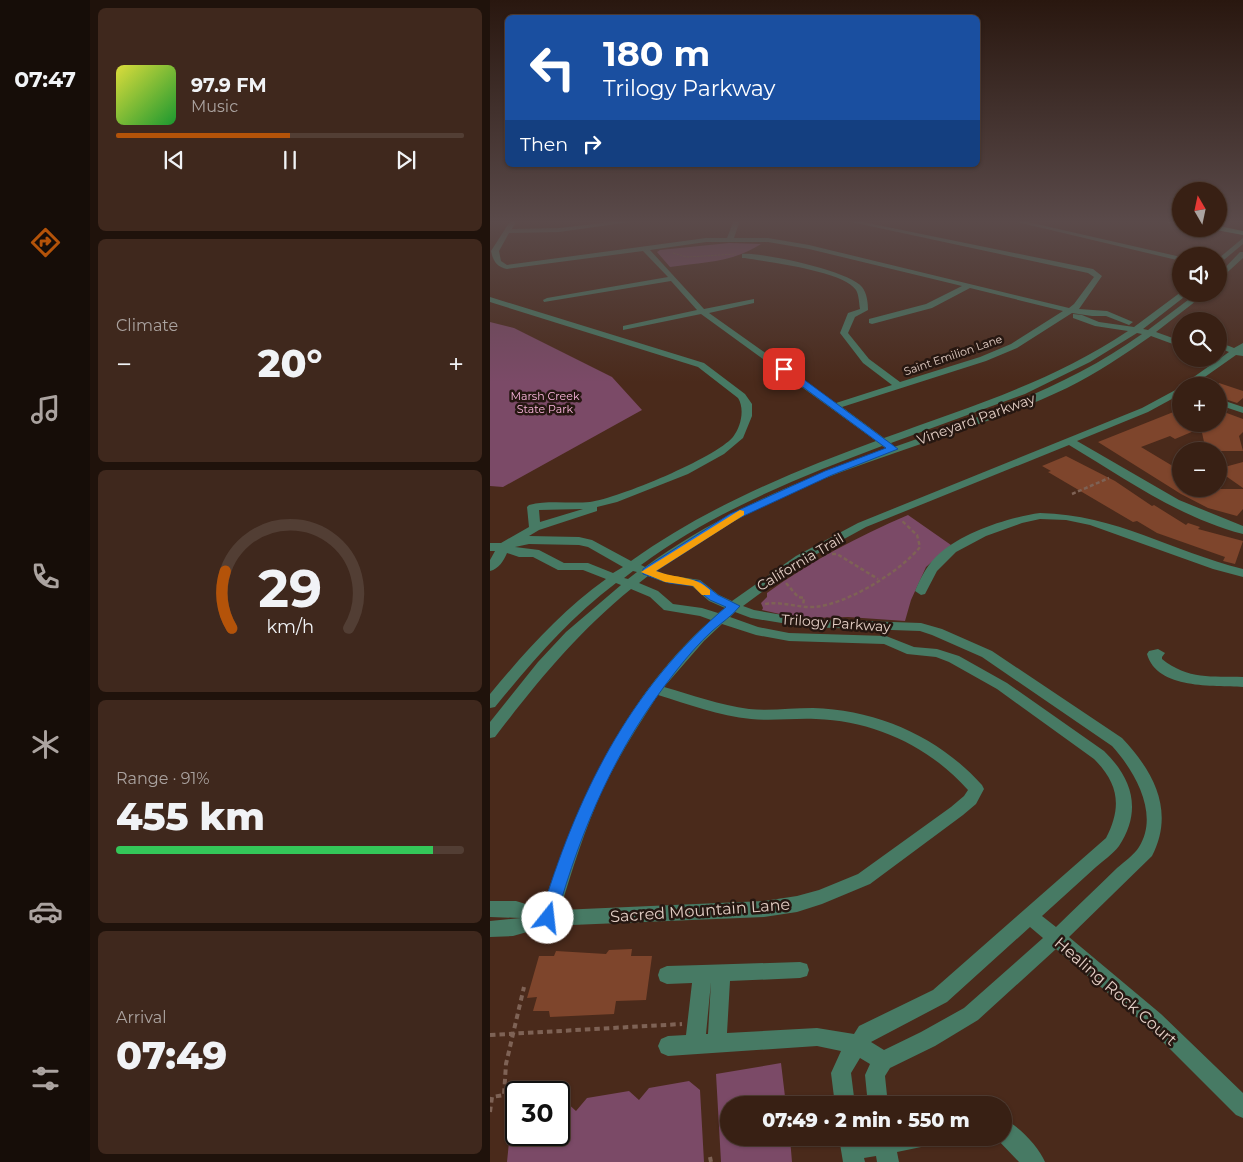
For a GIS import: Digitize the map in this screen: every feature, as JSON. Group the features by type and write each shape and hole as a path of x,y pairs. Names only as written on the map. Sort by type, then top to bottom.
{"street":[{"path":"668,274 703,312 889,446"},
{"path":"831,274 849,280 859,288 864,310 851,315 844,333 866,361 899,386"},
{"path":"924,274 1069,310 1110,314 1172,340"},
{"name":"Saint Emilion Lane","path":"836,406 983,359 1014,346 1077,306 1097,280 1098,276 1096,274"},
{"path":"547,300 672,279"},
{"path":"872,321 929,306 946,299 970,285"},
{"path":"490,299 701,365 742,396 747,404 748,416 738,438 720,452 684,472 613,500 591,505 532,507 535,528"},
{"path":"626,328 751,301"},
{"name":"Vineyard Parkway","path":"1146,330 1176,302"},
{"name":"Vineyard Parkway","path":"490,703 533,652 598,590 631,566 719,510 810,469 889,446 1034,399 1089,373 1146,330 1189,302"},
{"path":"1069,310 1072,314 1096,323 1172,334"},
{"path":"1089,319 1090,314 1099,313"},
{"path":"1200,377 1239,353 1243,346"},
{"path":"1227,348 1239,353"},
{"name":"California Trail","path":"548,918 562,870 582,817 614,749 654,689 699,637 718,619 772,576 810,552 892,514 1145,410 1172,395"},
{"path":"1227,405 1243,410"},
{"path":"1070,441 1192,512 1243,530"},
{"name":"Vineyard Parkway","path":"490,733 552,656 616,594 733,516 889,446"},
{"path":"490,546 503,547 535,528 606,505 613,500"},
{"path":"921,591 928,570 956,546 1018,520 1039,516 1094,521 1178,555 1243,573"},
{"name":"Trilogy Parkway","path":"503,547 528,540 579,541 592,544 631,566 669,580 696,583 714,598 751,614 794,622 921,627 945,635 988,654 1117,742 1137,767 1153,802 1152,838 1146,851 1056,938 971,1014 935,1035 883,1061"},
{"path":"490,567 498,559 503,547"},
{"name":"Trilogy Parkway","path":"503,547 519,552 535,553 562,567 584,566 632,583 654,594 669,607 702,612 756,631 789,637 886,640 912,651 954,659 1002,686 1099,755 1121,784 1124,796 1123,821 1112,843 940,996 866,1033 844,1064 841,1073 844,1096"},
{"path":"930,653 942,646 946,640 945,635"},
{"path":"1158,653 1154,654 1156,662 1176,676 1191,681 1243,682"},
{"name":"Sacred Mountain Lane","path":"490,929 513,928 548,918 764,909 822,897 864,879 957,811 970,800 976,789 966,776 952,764 913,738 881,724 851,717 822,714 753,714 733,712 654,689"},
{"name":"Sacred Mountain Lane","path":"490,910 516,909 548,918"},
{"name":"Healing Rock Court","path":"1031,917 1154,1020 1243,1108"},
{"path":"667,975 800,970"},
{"path":"712,973 717,1042"},
{"path":"695,1044 712,973"},
{"path":"668,1046 817,1037 857,1044 883,1061 875,1075 877,1096"},
{"path":"1012,1139 1034,1162"},
{"path":"852,1149 886,1148"}],"path":[{"path":"1072,494 1123,473"},
{"path":"734,606 759,606 783,602 803,606 836,603 909,560 920,547 917,533 892,514"},
{"path":"810,552 822,559 837,554 878,578"},
{"path":"772,576 787,583 798,597 804,598 803,606"},
{"path":"490,1112 492,1097 504,1095 506,1064 524,987"},
{"path":"490,1035 680,1022 695,1044"}],"green space":[{"name":"Marsh Creek State Park","path":"490,322 514,328 612,377 642,410 503,487 490,486"},
{"path":"908,515 951,545 926,567 911,600 905,621 848,617 813,618 784,615 762,610 761,603 767,597 767,593 800,570 853,541"},
{"path":"781,1063 785,1096 720,1096 720,1144 716,1074"},
{"path":"689,1081 700,1090 704,1162 507,1162 509,1146 570,1146 570,1106 576,1111 587,1098 629,1091 639,1100 649,1088"},
{"path":"720,1146 791,1146 792,1162 721,1162"}],"building":[{"path":"1227,386 1243,391 1243,398 1237,403 1227,400"},
{"path":"1172,413 1172,432 1192,432 1175,439 1170,436 1141,447 1172,466 1172,488 1098,442"},
{"path":"1227,413 1243,419 1243,432 1239,436 1243,451 1227,451 1227,442 1204,442 1202,432 1227,432"},
{"path":"1066,456 1115,481 1152,506 1154,505 1186,525 1188,523 1200,527 1198,529 1243,541 1235,564 1223,561 1225,557 1157,533 1137,521 1133,522 1048,472 1051,471 1042,466"},
{"path":"1243,462 1243,488 1227,477 1227,466"},
{"path":"1227,489 1243,489 1243,509 1237,516 1208,508 1187,497 1227,497"},
{"path":"632,949 631,956 652,956 646,1000 616,1001 614,1014 550,1017 549,1011 533,1011 537,997 527,998 539,956 554,956 556,951 606,954 609,950"}],"slow traffic":[{"path":"706,592 696,583 669,580 647,572 740,513"}],"route":[{"path":"548,918 562,870 582,817 614,749 654,689 673,666 707,629 734,606 714,598 696,583 669,580 647,572 733,516 828,473 893,449 784,369"}]}
